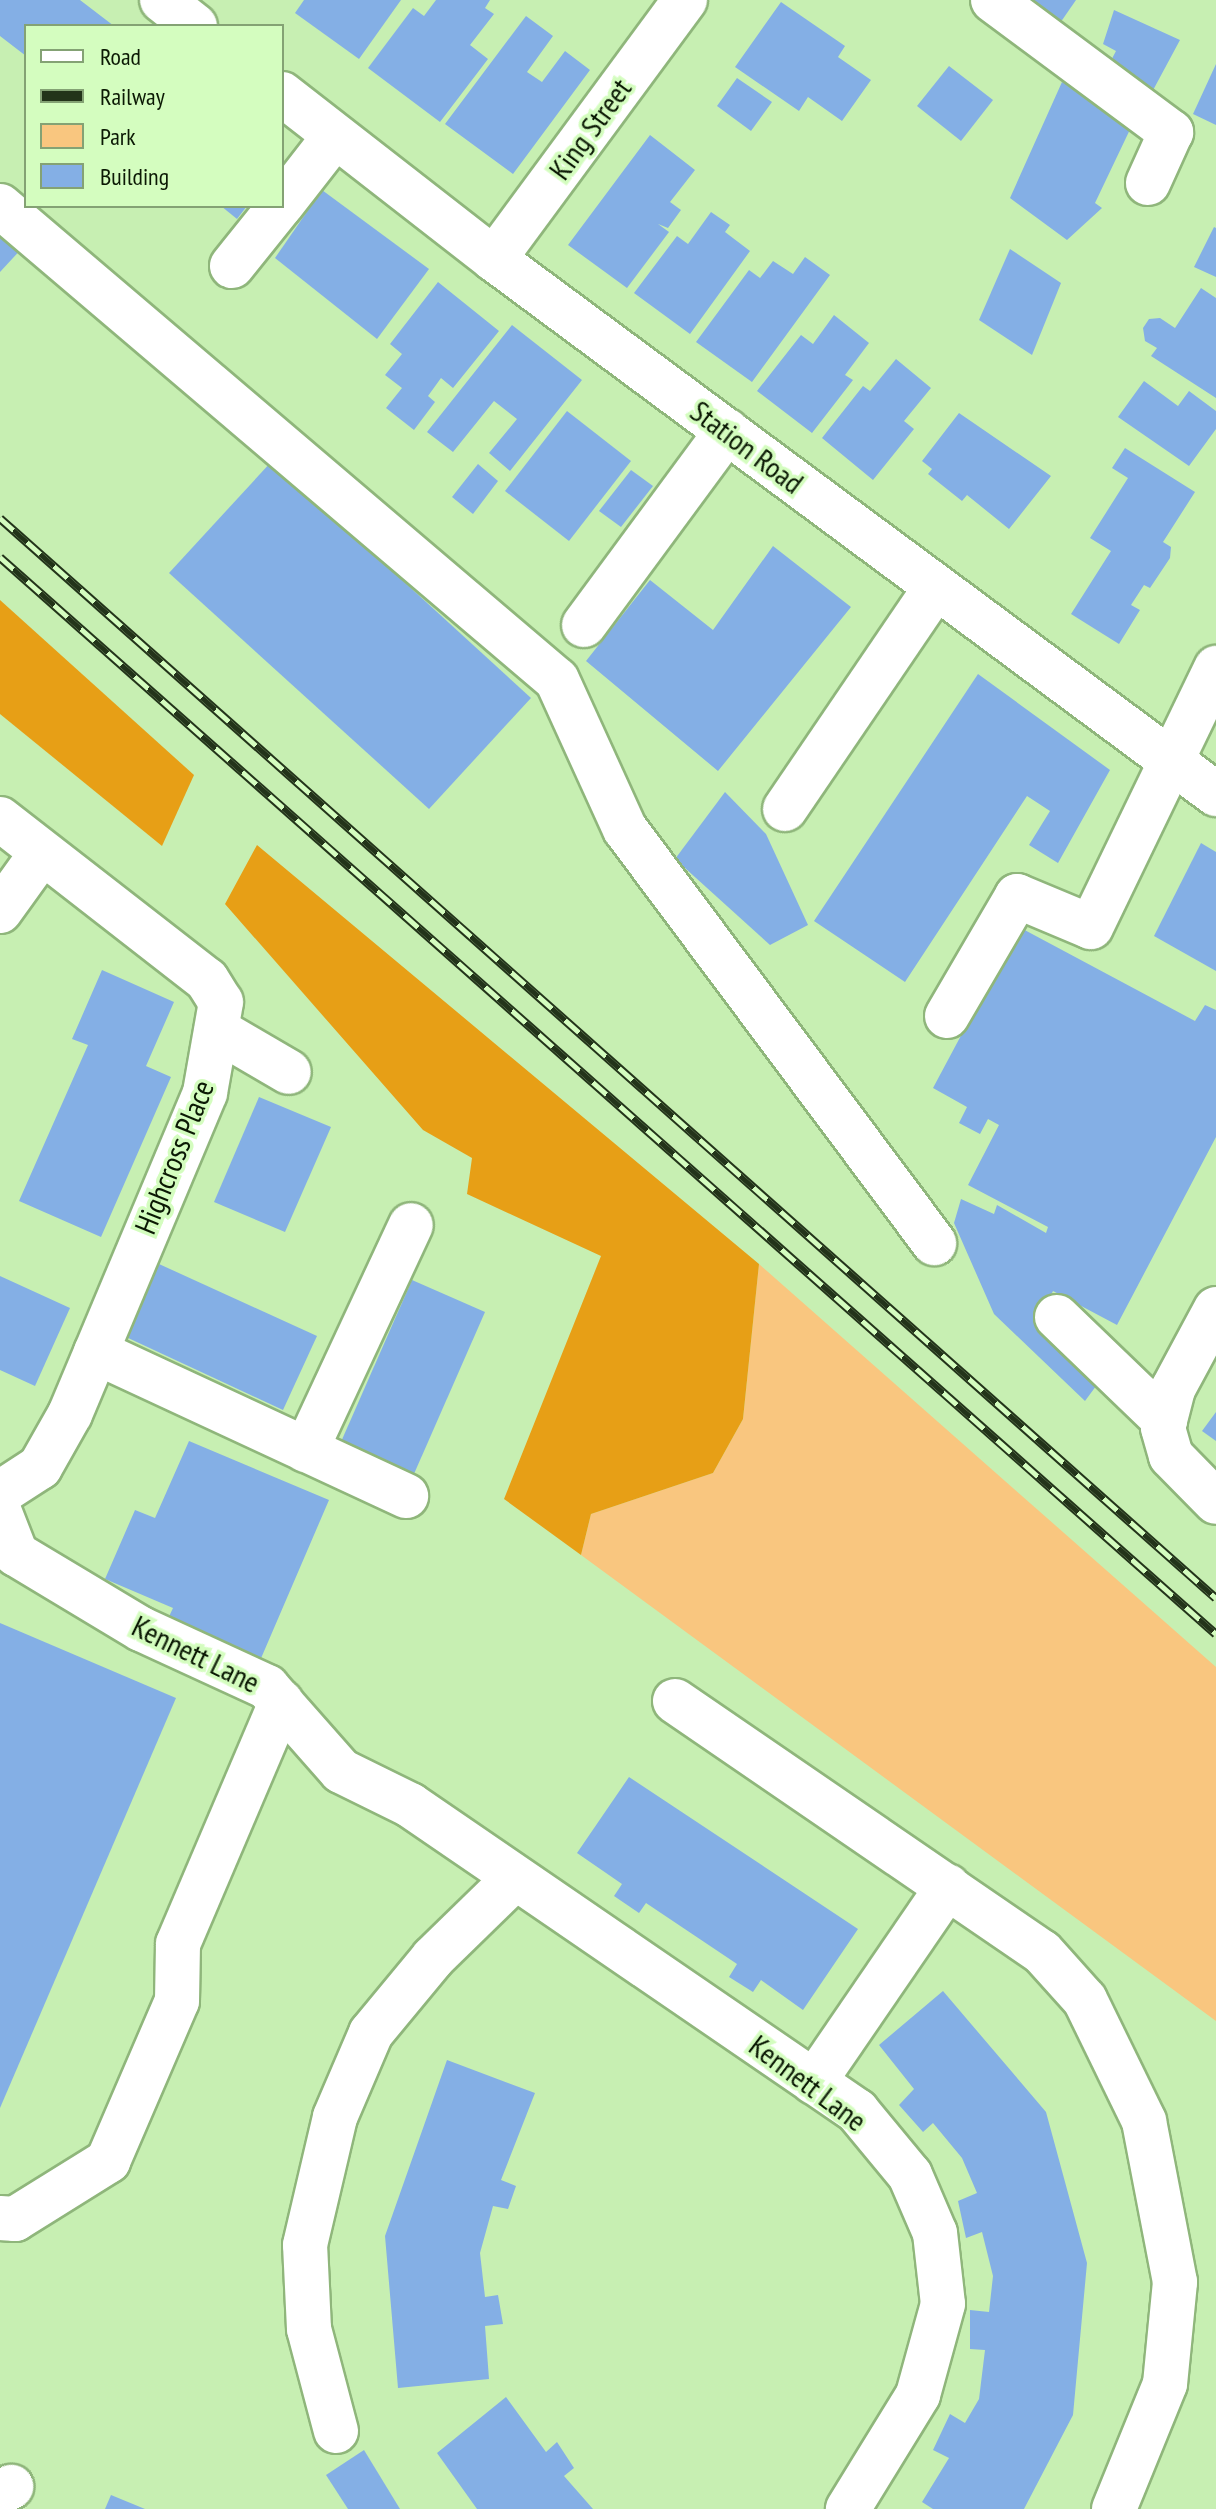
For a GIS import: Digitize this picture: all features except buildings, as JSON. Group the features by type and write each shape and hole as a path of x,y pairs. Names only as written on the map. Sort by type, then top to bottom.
{"street":[{"path":"162,0 192,24"},
{"name":"King Street","path":"494,259 685,0"},
{"path":"993,0 1171,132 1148,183"},
{"name":"Station Road","path":"284,96 494,259 1216,794"},
{"path":"284,201 335,136"},
{"path":"0,206 557,680 625,829 934,1243"},
{"path":"232,266 279,208"},
{"path":"584,625 727,431"},
{"path":"785,809 936,587"},
{"path":"947,1016 1017,896 1091,927 1169,759 1216,668"},
{"name":"Highcross Place","path":"0,819 41,854 207,980 221,1002 205,1093 96,1352 40,1467 0,1493"},
{"path":"0,911 41,854"},
{"path":"217,1030 289,1072"},
{"path":"306,1450 411,1225"},
{"path":"1216,1309 1173,1389 1165,1421 1171,1456 1216,1502"},
{"path":"1057,1317 1165,1421"},
{"path":"96,1352 406,1496"},
{"name":"Kennett Lane","path":"0,1513 16,1554 141,1629 267,1687 341,1771 410,1805 857,2111 910,2175 935,2233 943,2304 918,2395 851,2508"},
{"path":"675,1701 1042,1952 1085,2000 1144,2121 1175,2282 1165,2384 1114,2509"},
{"path":"0,2218 15,2219 108,2161 177,2001 178,1944 281,1702"},
{"path":"336,2431 309,2329 305,2245 335,2117 371,2033 433,1958 514,1879"},
{"path":"814,2082 948,1886"}],"green space":[{"path":"759,1264 1216,1667 1216,2021 581,1555 591,1514 713,1473 743,1419"}],"shaded area":[{"path":"0,600 194,775 162,846 0,714"},
{"path":"257,845 759,1264 743,1419 713,1473 591,1514 581,1555 504,1499 601,1256 467,1194 472,1158 423,1130 225,904"}],"railway":[{"path":"0,518 1216,1598"},
{"path":"0,557 1216,1634"}]}
